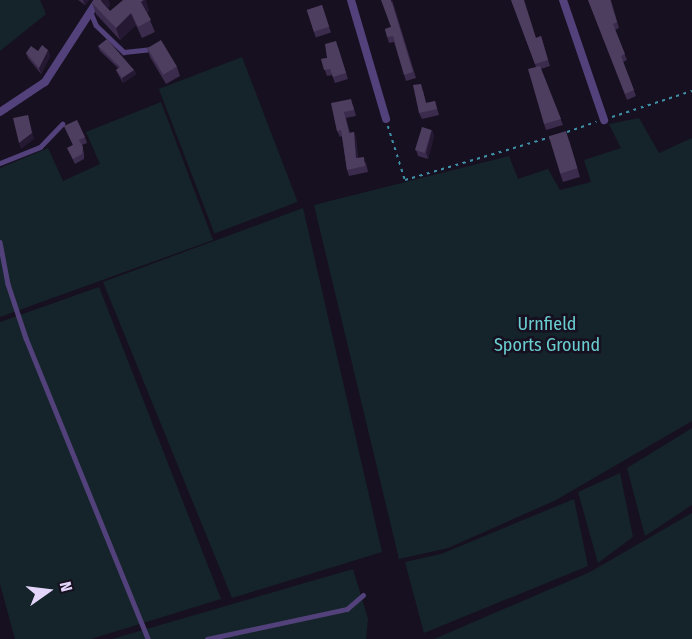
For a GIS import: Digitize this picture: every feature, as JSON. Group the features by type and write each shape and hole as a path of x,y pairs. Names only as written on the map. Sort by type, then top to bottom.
{"street":[{"path":"0,112 45,82 99,0"},
{"path":"351,0 386,119"},
{"path":"563,0 604,120"}],"lane":[{"path":"91,13 96,25 124,52 134,54 156,48"},
{"path":"0,163 40,147 62,123"},
{"path":"0,242 8,284 26,338 148,639"},
{"path":"207,639 347,609 363,595"}],"path":[{"path":"563,133 692,91"},
{"path":"386,119 405,180 553,137"}],"green space":[{"path":"0,0 40,0 46,14 0,51"},
{"path":"242,57 298,202 214,234 159,89"},
{"path":"161,102 213,240 0,317 0,168 48,148 63,181 100,164 86,132"},
{"name":"Urnfield Sports Ground","path":"639,118 659,153 692,138 692,421 556,500 448,548 399,559 314,205 509,156 518,179 548,169 560,190 591,182 584,160 621,148 609,124"},
{"path":"303,208 382,552 232,598 103,282"},
{"path":"99,287 221,599 91,639 15,639 0,584 0,322"},
{"path":"692,428 692,505 645,536 627,468"},
{"path":"620,473 633,537 598,563 578,492"},
{"path":"574,499 588,566 424,633 405,562 441,554"},
{"path":"692,513 692,639 434,639 590,572"},
{"path":"353,569 368,619 366,639 112,639"}],"building":[{"path":"94,0 101,0 110,11 123,0 144,0 141,2 151,20 138,27 131,13 116,28 92,3"},
{"path":"381,0 391,0 413,72 404,75 393,36 387,37 385,29 391,27"},
{"path":"511,0 524,0 536,38 541,36 548,60 535,64"},
{"path":"588,0 610,0 617,22 613,24 625,54 621,56 634,90 625,94"},
{"path":"322,5 329,27 314,32 307,10"},
{"path":"107,39 134,70 122,78 116,70 120,67 98,46"},
{"path":"161,40 177,67 163,75 147,48"},
{"path":"336,41 346,73 333,77 330,69 324,70 321,59 327,58 325,44"},
{"path":"42,45 48,50 39,68 26,53 31,46 38,51"},
{"path":"540,66 561,119 544,124 528,69"},
{"path":"421,84 426,103 435,101 437,109 419,113 413,85"},
{"path":"351,99 354,110 344,112 349,133 354,132 356,158 364,157 365,166 347,170 341,130 337,131 331,103"},
{"path":"28,115 32,133 19,143 13,118"},
{"path":"77,120 85,137 79,140 83,147 82,154 73,159 67,148 73,145 64,126"},
{"path":"422,127 432,130 425,153 415,150"},
{"path":"566,131 577,168 560,174 549,136"}]}
